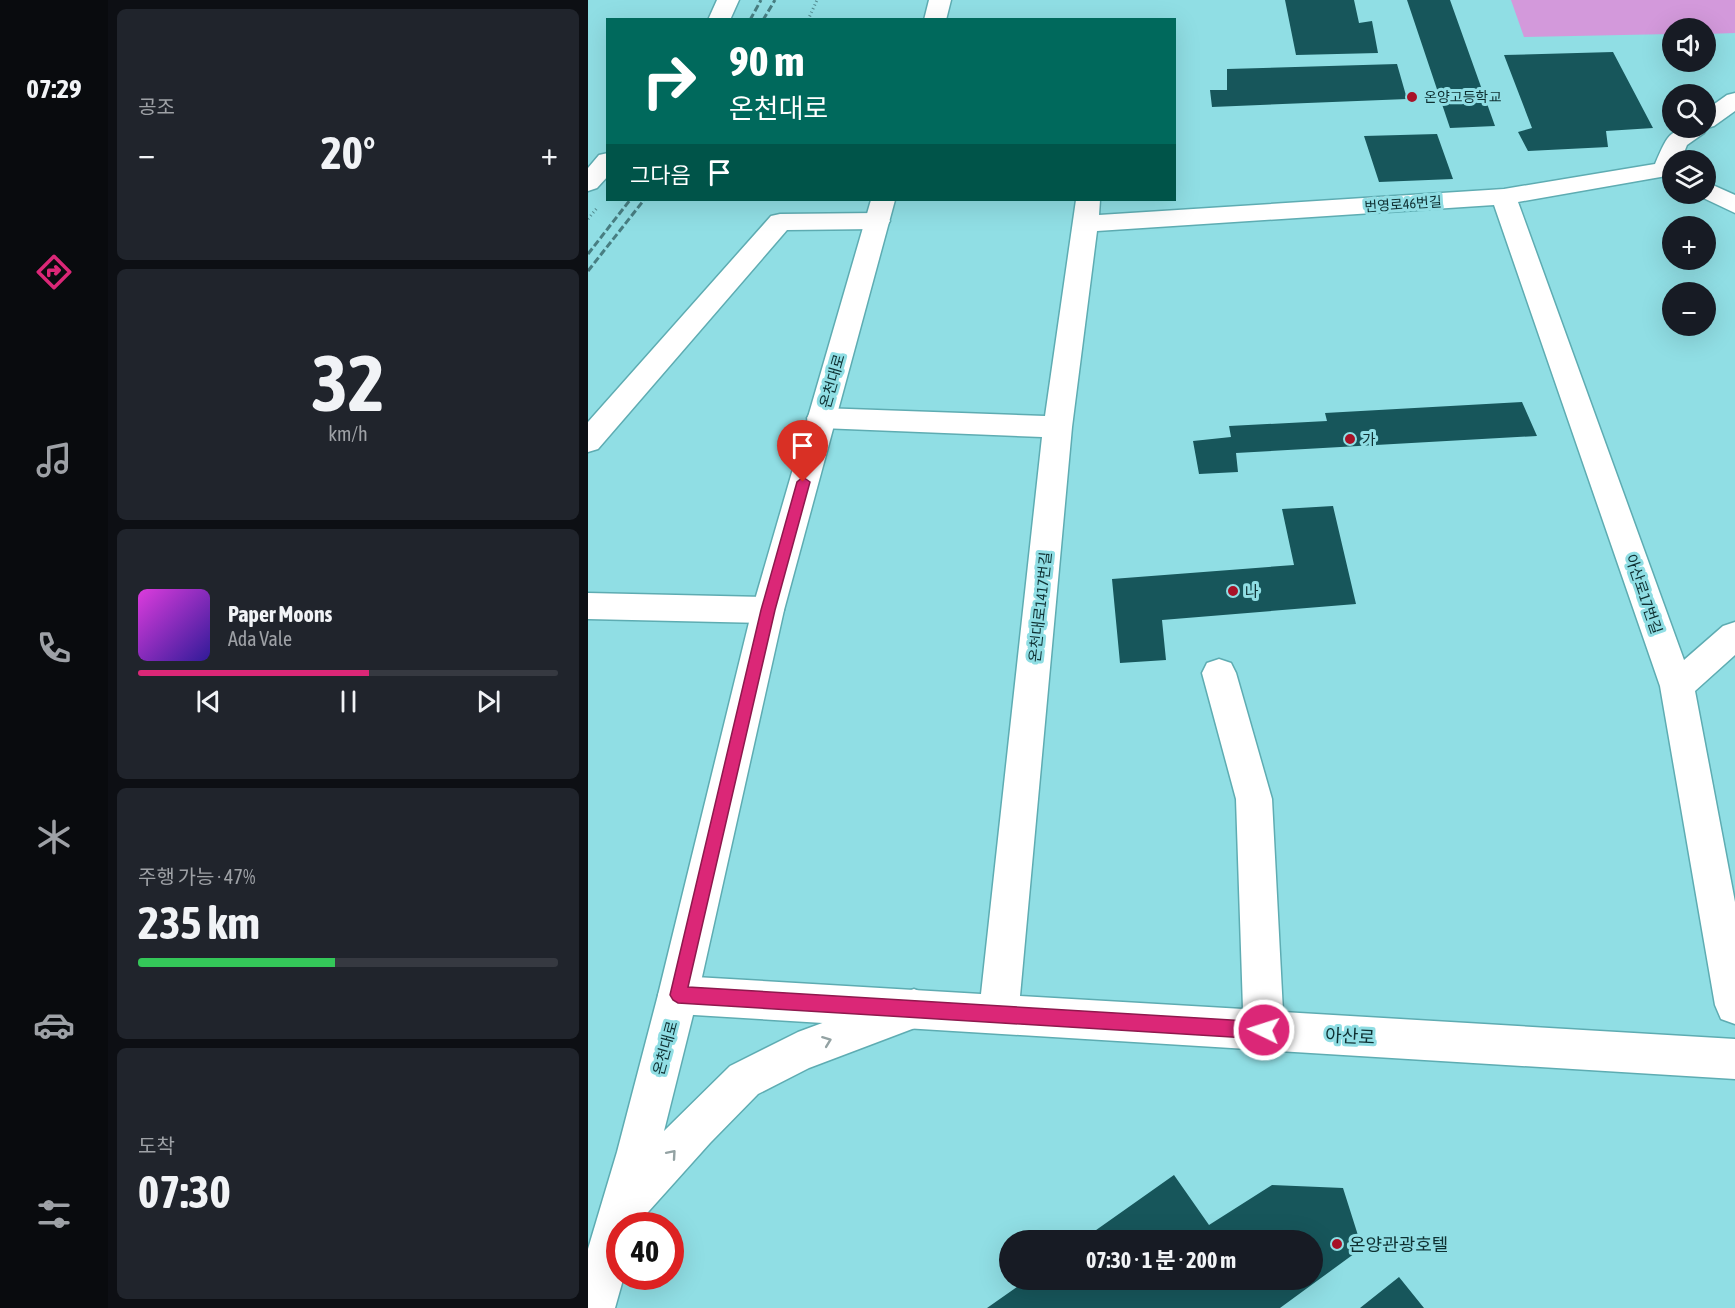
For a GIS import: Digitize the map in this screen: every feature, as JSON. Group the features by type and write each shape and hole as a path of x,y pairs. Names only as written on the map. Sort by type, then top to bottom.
{"street":[{"path":"720,18 728,0"},
{"path":"936,18 940,0"},
{"path":"1716,114 1735,100"},
{"path":"588,183 606,162"},
{"name":"번영로46번길","path":"1087,212 1504,197 1662,173"},
{"path":"1716,195 1735,205"},
{"name":"아산로17번길","path":"1504,197 1677,686 1735,1005"},
{"name":"온천대로","path":"588,441 780,222 880,210 768,610 678,995 620,1212"},
{"name":"온천대로1417번길","path":"999,1014 1058,428 1087,212"},
{"path":"821,418 1058,428"},
{"path":"588,606 768,610"},
{"path":"1677,686 1735,635"},
{"path":"1219,673 1254,799 1264,1030"},
{"name":"아산로","path":"678,995 1735,1059"},
{"path":"621,1212 695,1128 744,1080 798,1052 914,1009"},
{"name":"온천대로","path":"593,1308 606,1262"}],"path":[{"path":"809,18 817,0"}],"shaded area":[{"path":"1511,0 1735,0 1735,33 1716,34 1716,18 1662,18 1662,34 1524,37"}],"building":[{"path":"1285,0 1354,0 1359,23 1372,21 1378,53 1296,55"},
{"path":"1407,0 1450,0 1495,126 1450,128"},
{"path":"1613,52 1653,128 1606,131 1608,147 1528,151 1518,132 1532,128 1504,55"},
{"path":"1397,64 1407,99 1212,107 1210,90 1227,90 1227,69"},
{"path":"1437,134 1453,179 1379,182 1364,136"},
{"name":"가","path":"1522,402 1537,436 1236,453 1238,472 1199,474 1193,441 1231,437 1229,426 1327,421 1325,413"},
{"name":"나","path":"1333,506 1356,604 1162,620 1166,660 1120,663 1112,579 1294,565 1282,509"},
{"name":"온양관광호텔","path":"1174,1175 1209,1225 1272,1185 1343,1188 1362,1248 1323,1277 1323,1230 1096,1230"},
{"name":"온양관광호텔","path":"1399,1277 1424,1308 1360,1308"},
{"name":"온양관광호텔","path":"1013,1290 1305,1290 1280,1308 987,1308"}],"railway":[{"path":"751,18 761,0"},
{"path":"764,18 775,0"},
{"path":"588,254 629,201"},
{"path":"588,271 643,201"}],"place":[{"name":"온양고등학교","path":"1412,97"},
{"name":"가","path":"1350,439"},
{"name":"나","path":"1233,591"},
{"name":"온양관광호텔","path":"1337,1244"}],"route":[{"path":"803,482 768,610 678,995 1264,1030"}]}
